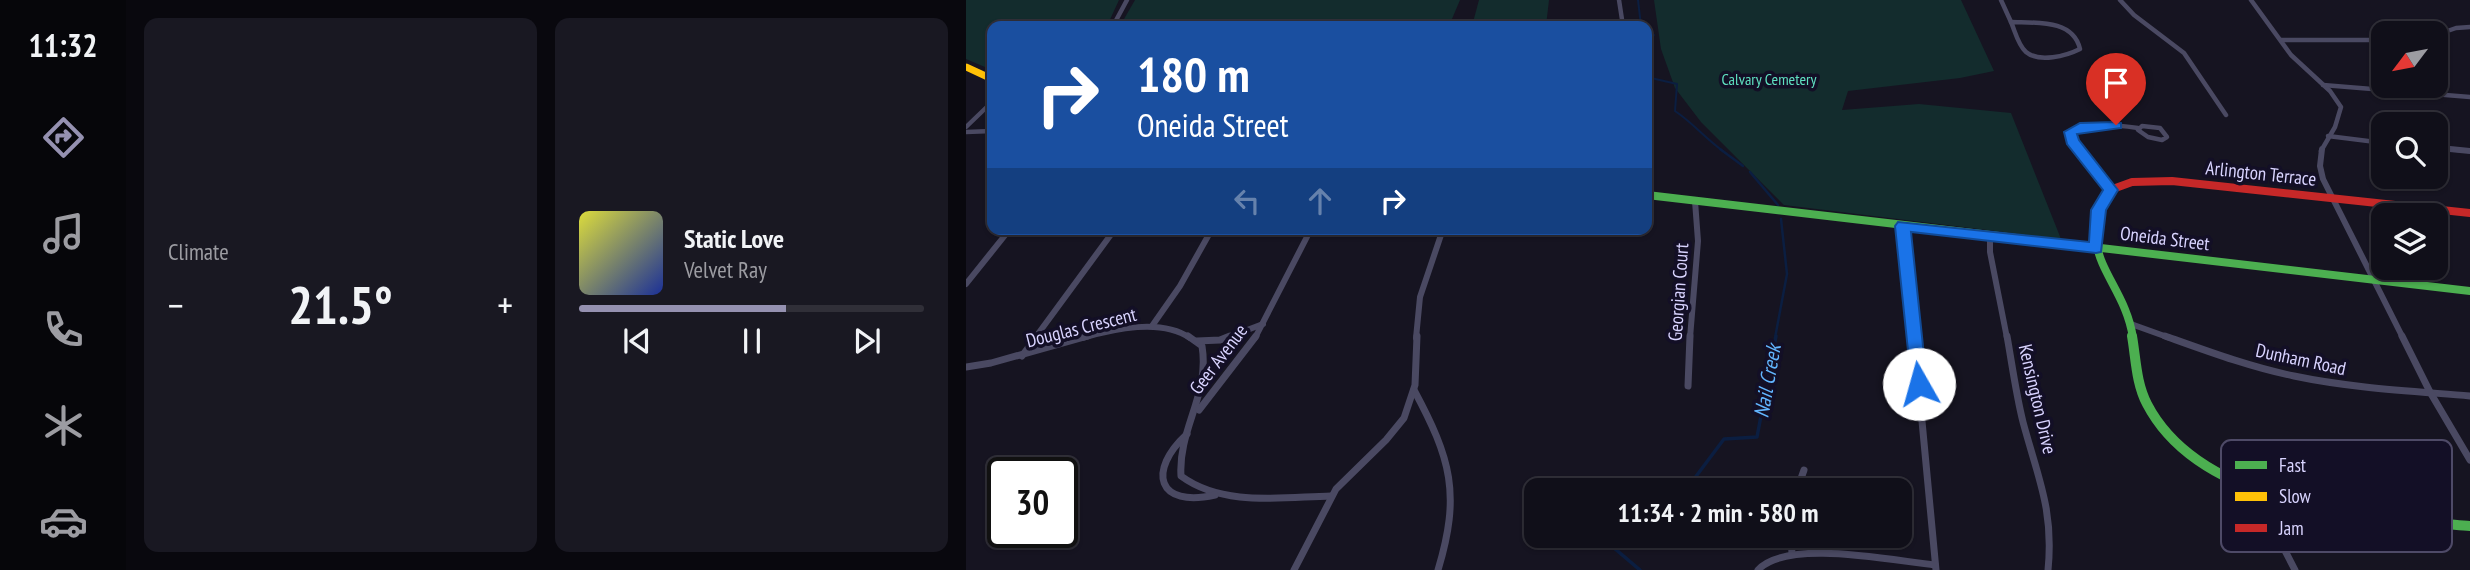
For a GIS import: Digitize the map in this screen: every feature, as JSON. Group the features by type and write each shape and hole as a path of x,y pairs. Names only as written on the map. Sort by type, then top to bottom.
{"street":[{"path":"1116,21 1127,0"},
{"path":"1619,0 1622,21"},
{"path":"2001,0 2022,47 2030,54 2060,55 2080,49 2075,35 2067,29 2011,22"},
{"path":"2120,0 2134,15 2184,52 2226,115"},
{"path":"2251,0 2298,62 2323,85 2341,107 2318,159 2323,179 2371,274"},
{"path":"2448,31 2470,27"},
{"path":"2281,40 2371,40"},
{"path":"966,67 987,76"},
{"path":"966,74 978,72"},
{"path":"2323,85 2470,97"},
{"path":"966,129 987,107"},
{"path":"2138,128 2153,139 2162,140 2167,137 2167,133 2157,127 2094,126 2080,127 2070,132 2072,141 2111,190 2101,201 2098,210 2096,248 2131,324 2138,380 2150,411 2161,428 2200,463 2221,473"},
{"path":"966,129 987,131"},
{"path":"2328,136 2371,141"},
{"path":"2448,149 2470,151"},
{"name":"Arlington Terrace","path":"2111,190 2125,183 2149,180 2470,213"},
{"name":"Oneida Street","path":"1652,196 2371,280"},
{"name":"Georgian Court","path":"1688,386 1691,298 1698,241 1695,201"},
{"path":"1758,570 1768,560 1791,554 1832,555 1935,568 1903,226"},
{"path":"966,284 1005,235"},
{"path":"1021,357 1111,235"},
{"path":"1152,326 1180,286 1209,235"},
{"name":"Geer Avenue","path":"1195,414 1237,366 1264,323 1308,235"},
{"path":"1294,570 1331,496 1397,428 1408,410 1414,389 1417,320 1425,279 1441,235"},
{"name":"Kensington Drive","path":"1990,235 1990,252 2024,420 2048,506 2051,541 2048,570"},
{"path":"2374,280 2430,393 2470,460"},
{"name":"Oneida Street","path":"2374,280 2470,291"},
{"name":"Geer Avenue","path":"1198,341 1220,340 1264,323"},
{"name":"Dunham Road","path":"2131,324 2223,357 2293,376 2354,386 2470,396"},
{"name":"Douglas Crescent","path":"966,367 1021,357 1118,330 1152,326 1177,330 1198,341"},
{"path":"1198,341 1204,354 1205,370 1195,414 1181,454 1181,476 1187,482 1217,494"},
{"path":"1414,389 1445,449 1452,474 1451,518 1438,570"},
{"path":"1188,433 1166,458 1161,476 1162,484 1168,492 1189,500 1217,494 1331,496"},
{"path":"1801,478 1804,470"},
{"path":"2452,524 2470,526"},
{"path":"1791,548 1791,554"},
{"path":"2286,552 2295,570"}],"green space":[{"path":"966,0 1119,0 1109,21 987,21 987,68 966,59"},
{"path":"1135,0 1460,0 1451,21 1123,21"},
{"path":"1479,0 1549,0 1547,21 1473,21"},
{"name":"Calvary Cemetery","path":"1654,0 1961,0 1994,71 1960,78 1848,91 1842,110 1919,104 2011,113 2061,239 1784,205 1701,122 1675,88 1661,49"}],"waterway":[{"name":"Nail Creek","path":"1638,0 1640,21"},
{"name":"Nail Creek","path":"1652,34 1652,38"},
{"name":"Nail Creek","path":"1652,78 1677,84 1675,111 1723,151"},
{"name":"Nail Creek","path":"1720,149 1743,166"},
{"name":"Nail Creek","path":"1750,172 1778,205"},
{"name":"Nail Creek","path":"1775,338 1787,274 1781,219"},
{"name":"Nail Creek","path":"1695,478 1724,439 1757,437 1776,336"},
{"name":"Nail Creek","path":"1614,548 1640,570"}],"traffic: fast":[{"path":"2110,190 2098,219 2096,251 2128,315 2143,394 2148,406 2173,440 2206,466 2221,473"},
{"path":"1652,196 2470,291"},
{"path":"2452,524 2470,526"}],"traffic: slow":[{"path":"966,67 987,77"}],"traffic: jam":[{"path":"2110,190 2132,182 2172,181 2470,213"}],"route":[{"path":"1919,384 1903,226 2096,248 2098,210 2101,201 2111,190 2072,141 2070,132 2080,127 2116,125"}]}
